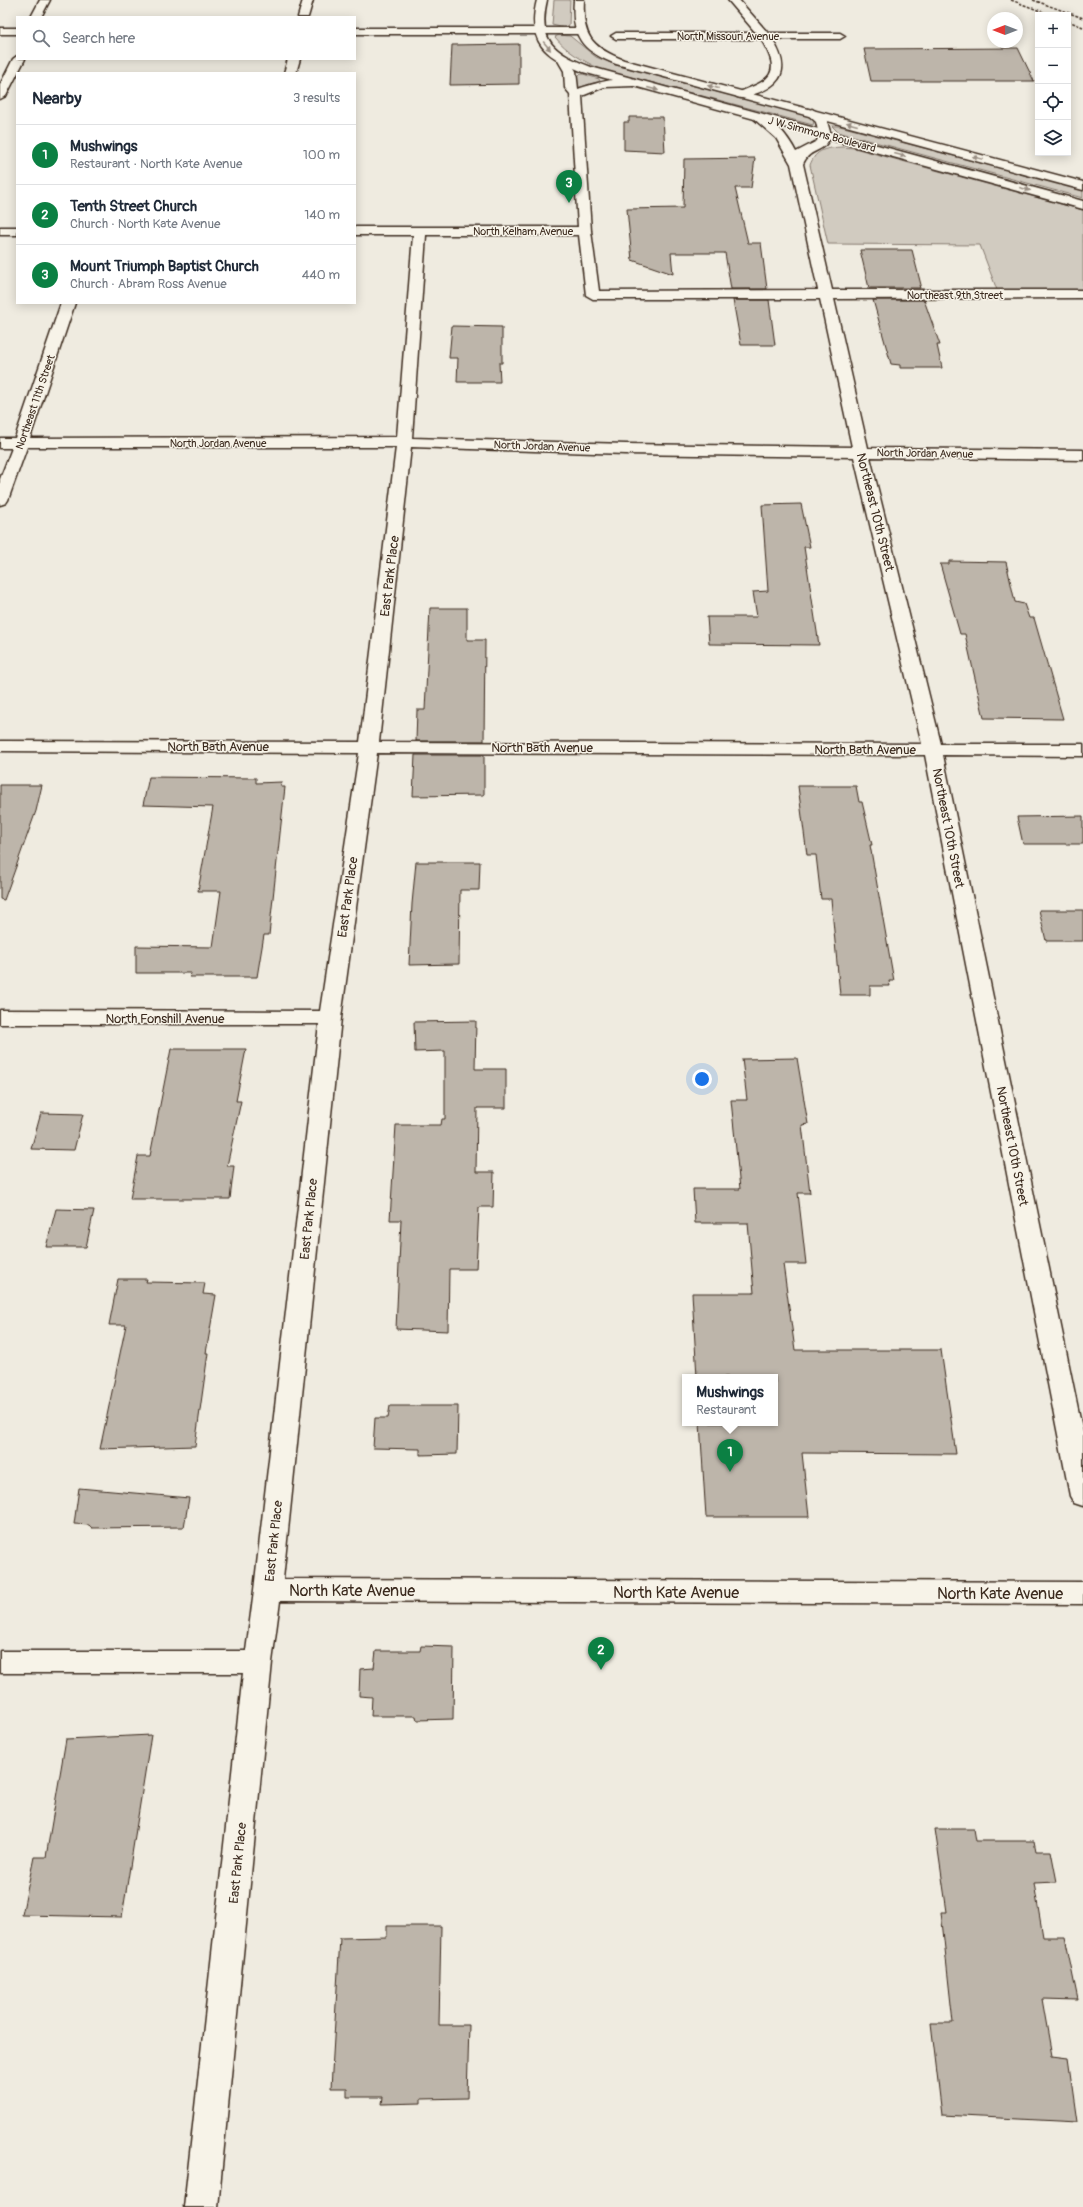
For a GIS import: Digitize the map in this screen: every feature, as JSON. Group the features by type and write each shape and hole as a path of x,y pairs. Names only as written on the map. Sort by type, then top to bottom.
{"street":[{"path":"37,16 45,0"},
{"path":"304,16 308,0"},
{"path":"542,0 541,37 549,49 563,59 570,71 571,88 576,94 585,231"},
{"path":"356,31 578,31 579,0"},
{"path":"733,0 766,36 774,53 778,67 777,75 770,83 741,95"},
{"path":"0,31 16,31"},
{"name":"J W Simmons Boulevard","path":"578,31 584,42 600,53 644,69 1083,186"},
{"name":"North Missouri Avenue","path":"616,36 840,36"},
{"name":"J W Simmons Boulevard","path":"563,59 584,68 633,83 1083,205"},
{"path":"0,96 18,60"},
{"path":"290,72 294,60"},
{"path":"576,94 603,84 633,83"},
{"path":"797,164 802,153 822,144 825,135 822,121 812,113"},
{"name":"Northeast 10th Street","path":"758,117 781,136 797,164 861,452 934,750 1083,1496"},
{"path":"0,231 16,231"},
{"name":"North Kelham Avenue","path":"356,231 585,231 593,295 826,296"},
{"name":"East Park Place","path":"201,2207 258,1662 268,1590 330,1018 369,746 404,442 420,231"},
{"name":"Northeast 9th Street","path":"826,296 1083,294"},
{"name":"Northeast 11th Street","path":"0,500 21,443 68,304"},
{"name":"North Jordan Avenue","path":"0,443 404,442 626,449 1083,455"},
{"name":"North Bath Avenue","path":"0,746 369,746 1083,750"},
{"name":"North Fonshill Avenue","path":"0,1017 330,1018"},
{"name":"North Kate Avenue","path":"268,1590 1083,1593"},
{"path":"0,1662 258,1662"}],"shaded area":[{"path":"554,0 570,0 569,25 565,28 552,25"},
{"path":"559,35 570,36 596,57 616,65 815,118 813,125 600,69 581,59 565,47 555,37"},
{"path":"583,74 599,79 600,81 578,88 577,75"},
{"path":"832,126 840,126 1083,190 1083,198 838,132"},
{"path":"842,147 854,148 1083,210 1083,291 997,290 980,245 828,244 810,165 815,156 822,150"}],"building":[{"path":"519,44 519,84 450,85 452,45"},
{"path":"1018,48 1034,81 871,81 864,49"},
{"path":"629,117 663,117 665,152 624,150 624,122 629,122"},
{"path":"755,158 751,188 735,188 748,243 761,243 767,289 731,289 725,253 671,253 673,274 632,260 627,209 683,208 684,159"},
{"path":"860,250 912,250 921,285 919,285 920,288 869,288"},
{"path":"733,300 769,300 775,345 741,345"},
{"path":"873,300 924,300 940,345 937,345 942,368 900,368 900,365 891,364"},
{"path":"452,326 502,327 502,363 499,363 500,382 457,382 458,358 449,358"},
{"path":"801,504 810,547 804,547 819,645 709,644 707,617 757,617 753,592 768,591 762,505"},
{"path":"949,561 1006,562 1015,602 1024,604 1029,618 1034,618 1063,719 984,718 965,634 960,634 940,564 949,564"},
{"path":"430,608 467,608 467,640 485,640 484,741 416,741 417,710 425,710"},
{"path":"415,755 484,755 484,795 413,796"},
{"path":"149,777 256,778 256,783 282,782 281,787 285,787 269,935 264,935 257,977 190,977 191,973 136,973 136,946 213,947 221,891 198,891 213,807 143,805"},
{"path":"0,785 42,785 36,811 4,900 0,899"},
{"path":"798,786 856,786 859,802 862,802 872,845 870,845 894,981 889,981 890,986 870,986 870,995 840,995 831,899 821,899 816,855 807,855"},
{"path":"1083,816 1083,844 1023,844 1017,817"},
{"path":"416,862 480,862 479,890 460,890 459,964 409,965"},
{"path":"1039,910 1083,910 1083,941 1046,941"},
{"path":"476,1021 475,1069 506,1069 506,1108 477,1108 476,1172 494,1172 493,1207 479,1207 476,1269 449,1269 448,1331 396,1329 401,1220 390,1220 396,1125 441,1125 442,1119 445,1119 445,1051 415,1052 414,1022"},
{"path":"171,1049 246,1049 236,1101 241,1101 227,1166 234,1166 230,1199 130,1199 138,1156 150,1156"},
{"path":"797,1058 808,1124 802,1125 810,1193 798,1193 806,1264 783,1264 795,1350 941,1350 956,1454 802,1453 809,1517 706,1517 700,1426 778,1426 778,1374 697,1374 692,1293 754,1293 748,1223 695,1223 693,1189 740,1189 731,1100 747,1100 742,1059"},
{"path":"41,1113 83,1114 74,1150 31,1149"},
{"path":"56,1209 94,1210 86,1247 46,1247"},
{"path":"118,1279 147,1279 146,1282 205,1283 203,1294 216,1295 206,1353 208,1353 195,1446 100,1449 126,1325 109,1325"},
{"path":"390,1406 458,1406 457,1454 420,1455 420,1449 373,1448 375,1418 388,1418"},
{"path":"79,1488 189,1498 184,1527 92,1528 89,1525 74,1524"},
{"path":"421,1646 454,1647 453,1719 417,1720 416,1716 371,1716 372,1697 359,1696 360,1669 374,1668 376,1651 420,1651"},
{"path":"151,1735 122,1917 22,1915 34,1857 46,1857 66,1739"},
{"path":"935,1829 974,1829 976,1841 1034,1841 1036,1851 1051,1851 1057,1882 1034,1883 1043,1937 1065,1937 1078,2000 1042,1999 1052,2056 1068,2058 1077,2122 942,2115 931,2023 953,2023 941,1912 947,1912"},
{"path":"387,1926 441,1926 439,2025 469,2025 467,2098 421,2099 421,2103 382,2104 383,2097 347,2097 347,2088 331,2088 340,1938 387,1937"}],"railway":[{"path":"1011,0 1043,12"},
{"path":"1033,0 1083,18"},
{"path":"1071,22 1083,27"}],"place":[{"name":"Mount Triumph Baptist Church","path":"569,203"},
{"name":"Mushwings","path":"730,1472"},
{"name":"Tenth Street Church","path":"601,1670"}]}
